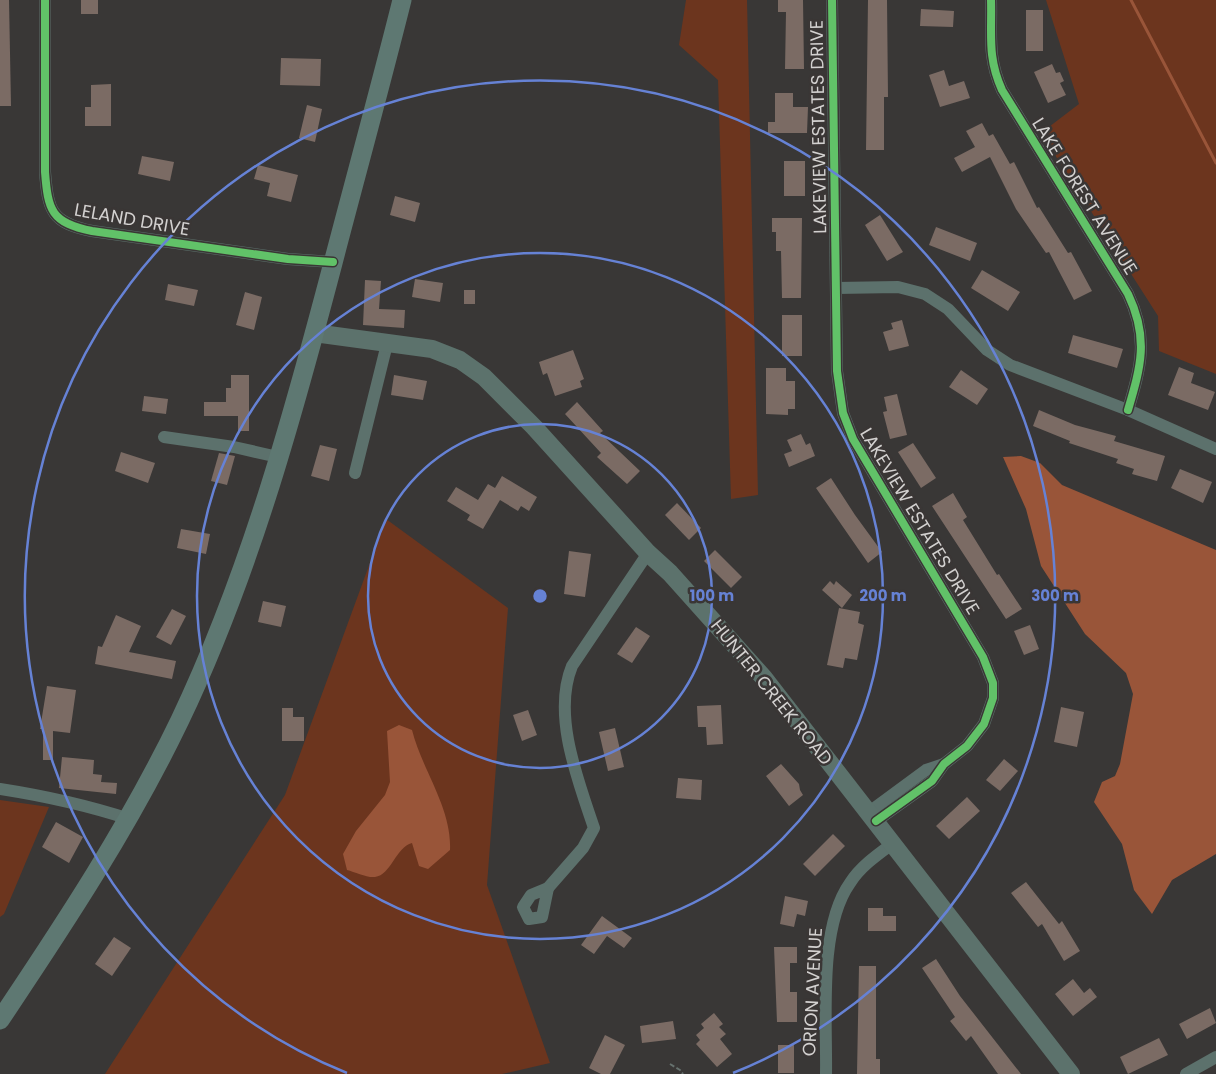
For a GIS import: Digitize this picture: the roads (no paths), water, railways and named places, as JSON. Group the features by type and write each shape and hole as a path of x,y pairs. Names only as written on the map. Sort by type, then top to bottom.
{"main road":[{"path":"0,1020 48,949 129,820 179,722 213,645 246,561 278,458 314,334 402,0"},
{"name":"HUNTER CREEK ROAD","path":"314,334 432,349 460,360 472,368 534,427 648,553 670,572 735,645 873,817 1071,1074"}],"street":[{"name":"LELAND DRIVE","path":"45,0 44,172 47,200 52,213 64,223 92,230 272,256 333,262"},
{"name":"LAKEVIEW ESTATES DRIVE","path":"832,0 836,288 840,399 847,426 866,464 983,657 993,684 993,698 984,724 967,746 944,764 926,770 873,817"},
{"name":"LAKE FOREST AVENUE","path":"990,0 990,50 1002,90 1128,294 1136,313 1142,348 1138,376 1128,410"},
{"path":"836,288 898,287 925,294 948,309 986,350 1010,365 1128,410 1216,448"},
{"path":"355,472 387,344"},
{"path":"164,437 234,447 278,458"},
{"path":"548,888 583,848 594,828 568,734 564,707 567,679 572,666 648,553"},
{"path":"0,789 52,797 92,806 129,820"},
{"name":"ORION AVENUE","path":"826,1074 828,962 833,920 850,882 892,844"},
{"path":"1186,1074 1216,1057"}],"waterway":[{"path":"1131,0 1216,163"}]}
